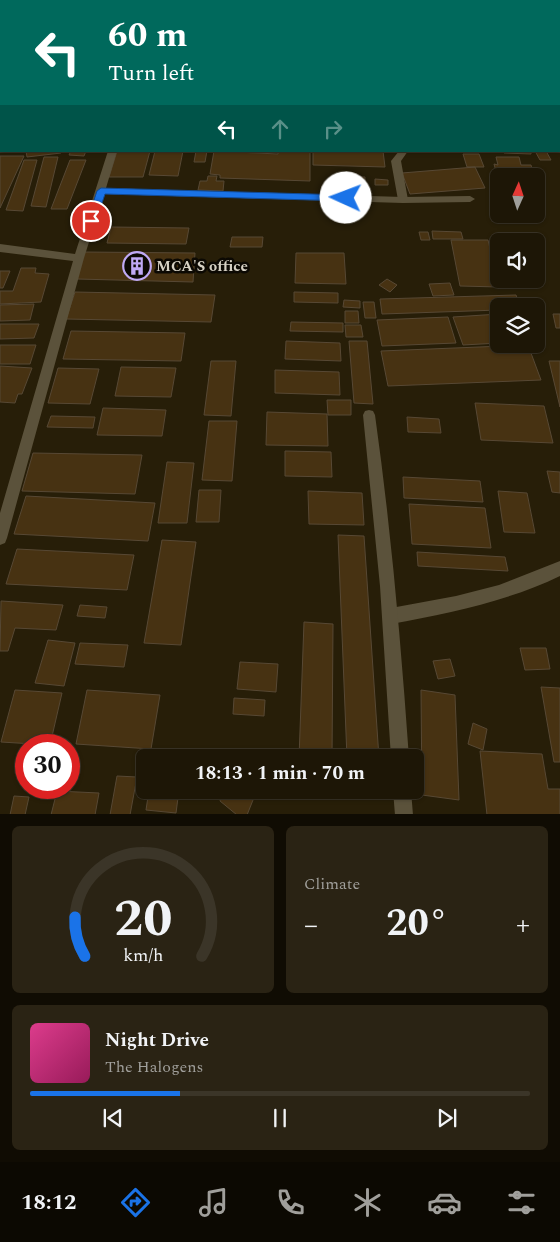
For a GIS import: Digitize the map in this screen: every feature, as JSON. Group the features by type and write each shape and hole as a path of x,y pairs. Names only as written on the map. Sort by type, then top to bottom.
{"street":[{"path":"0,538 79,258 113,152"},
{"path":"403,152 396,161 403,200"},
{"path":"101,191 403,200 470,199"},
{"path":"0,248 79,258"},
{"path":"369,415 379,485 391,616 399,749"},
{"path":"391,616 497,594 529,583 560,568"},
{"path":"403,799 404,814"}],"building":[{"path":"26,152 61,152 61,153 27,157"},
{"path":"70,152 86,152 84,156 69,155"},
{"path":"117,152 150,152 143,177 109,177"},
{"path":"155,152 183,152 178,176 149,175"},
{"path":"196,152 207,152 205,162 194,162"},
{"path":"214,152 278,154 278,152 310,152 310,181 220,178 220,175 210,174"},
{"path":"313,152 383,152 385,167 313,165"},
{"path":"531,152 531,154 504,153"},
{"path":"536,152 547,152 551,160 540,160"},
{"path":"463,154 479,154 484,167 467,167"},
{"path":"0,156 24,156 0,208"},
{"path":"44,157 58,157 46,207 31,206"},
{"path":"496,157 519,157 521,165 531,165 532,168 495,168 494,164 498,165"},
{"path":"24,160 37,160 23,211 6,210"},
{"path":"70,160 86,160 67,209 51,209"},
{"path":"475,167 485,188 410,194 402,173"},
{"path":"208,176 217,176 216,181 224,181 223,191 198,190 200,181 207,181"},
{"path":"341,176 365,177 365,190 341,189"},
{"path":"375,179 388,180 388,185 375,185"},
{"path":"111,227 189,228 186,244 107,243"},
{"path":"432,231 461,232 463,239 433,239"},
{"path":"419,232 428,232 430,240 421,240"},
{"path":"232,237 263,237 262,247 230,247"},
{"path":"451,240 488,240 490,249 490,287 460,286"},
{"name":"MCA'S office","path":"83,252 195,253 193,282 77,279"},
{"path":"296,253 344,253 346,284 295,283"},
{"path":"21,268 36,268 35,273 49,274 41,302 0,304 0,291 13,291"},
{"path":"0,271 10,271 3,288 0,288"},
{"path":"387,279 397,285 390,292 379,285"},
{"path":"450,283 454,295 433,296 429,284"},
{"path":"75,292 215,295 211,322 66,319"},
{"path":"294,292 338,293 338,303 294,302"},
{"path":"516,295 517,298 490,298 490,310 382,314 380,299"},
{"path":"344,300 360,301 360,308 343,307"},
{"path":"363,302 374,302 376,318 365,318"},
{"path":"34,304 30,320 0,321 0,305"},
{"path":"345,311 358,311 359,323 345,323"},
{"path":"553,314 560,314 560,328 556,328"},
{"path":"490,315 490,344 463,345 453,317"},
{"path":"448,317 456,343 382,346 377,320"},
{"path":"291,322 343,323 343,332 290,331"},
{"path":"0,324 39,324 34,338 0,339"},
{"path":"345,325 361,325 363,337 346,337"},
{"path":"71,331 185,333 181,361 63,359"},
{"path":"286,341 340,343 341,361 285,359"},
{"path":"349,341 367,341 373,404 354,403"},
{"path":"0,345 36,345 30,364 0,364"},
{"path":"490,347 490,353 531,353 541,380 388,386 381,351"},
{"path":"211,361 236,361 231,416 204,415"},
{"path":"549,361 560,361 560,407"},
{"path":"0,366 32,368 22,394 18,394 15,403 0,402"},
{"path":"121,367 176,368 171,397 115,396"},
{"path":"58,368 99,369 90,404 48,403"},
{"path":"275,370 339,372 340,395 275,393"},
{"path":"327,400 351,400 351,415 328,415"},
{"path":"475,403 544,406 553,443 481,440"},
{"path":"103,408 166,410 162,436 97,435"},
{"path":"267,412 327,414 328,446 266,445"},
{"path":"51,416 95,417 93,428 47,427"},
{"path":"407,417 439,419 441,433 408,432"},
{"path":"209,421 237,421 232,481 202,480"},
{"path":"285,451 331,452 332,477 285,476"},
{"path":"33,453 142,455 135,494 22,491"},
{"path":"167,462 194,463 187,523 158,523"},
{"path":"547,471 560,472 560,493 552,492"},
{"path":"403,477 480,481 483,502 404,498"},
{"path":"199,490 221,490 219,522 196,522"},
{"path":"308,491 362,493 364,525 309,524"},
{"path":"498,491 527,493 535,533 504,532"},
{"path":"26,496 155,503 148,541 14,534"},
{"path":"409,504 485,508 491,548 412,544"},
{"path":"338,535 364,536 378,749 347,749"},
{"path":"162,540 196,542 181,645 144,643"},
{"path":"17,549 134,555 127,590 6,584"},
{"path":"417,552 505,557 508,571 418,566"},
{"path":"1,601 63,605 56,630 15,628 8,651 0,651"},
{"path":"80,605 107,607 105,618 77,616"},
{"path":"304,622 333,624 332,749 299,749"},
{"path":"48,640 75,643 64,686 35,683"},
{"path":"80,643 128,645 124,667 75,664"},
{"path":"520,648 546,648 550,669 525,670"},
{"path":"450,659 455,676 438,679 433,661"},
{"path":"240,662 278,664 276,692 237,689"},
{"path":"541,687 560,688 560,762 554,762"},
{"path":"15,690 62,693 53,734 15,734 15,743 1,742"},
{"path":"87,690 160,695 151,749 80,744 80,734 78,734"},
{"path":"421,690 455,695 459,800 424,795 424,749 422,749"},
{"path":"234,698 265,700 264,716 233,714"},
{"path":"473,723 487,729 483,750 468,744"},
{"path":"480,751 542,754 548,789 560,789 560,814 487,814"},
{"path":"117,776 136,777 130,814 110,814"},
{"path":"80,792 99,793 95,814 51,814 55,799 80,799"},
{"path":"14,796 15,799 29,799 25,814 10,814"},
{"path":"148,799 178,799 176,813 146,810"},
{"path":"221,799 253,799 247,814 236,814 220,801"}],"place":[{"name":"MCA'S office","path":"137,266"}],"route":[{"path":"91,221 101,191 346,198"}]}
